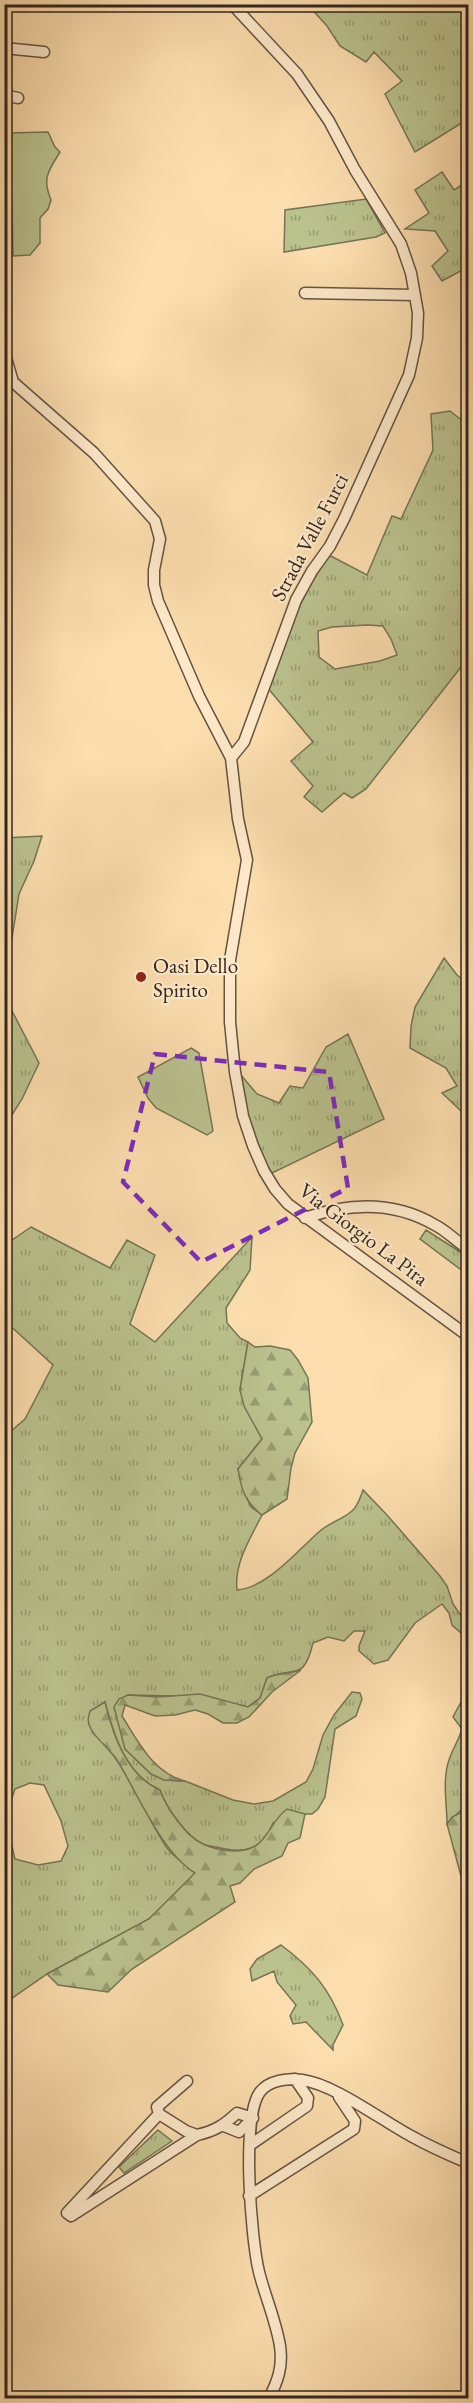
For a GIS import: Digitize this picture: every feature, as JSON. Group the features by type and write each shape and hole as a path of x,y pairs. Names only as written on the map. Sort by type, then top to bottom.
{"street":[{"name":"Strada Valle Furci","path":"231,758 244,742 296,600 344,519 409,375 417,338 418,313 411,273 401,244 328,121 297,74 232,4"},
{"path":"4,48 44,52"},
{"path":"4,95 18,98"},
{"path":"305,293 415,295"},
{"path":"4,351 13,382 94,453 155,520 160,539 153,570 158,601 199,696 231,758"},
{"name":"Via Giorgio La Pira","path":"231,758 238,819 248,860 230,960 229,1002 235,1072 243,1116 264,1171 287,1203 468,1336"},
{"path":"306,1218 355,1206 387,1208 411,1213 436,1225 468,1249"},
{"path":"250,2145 307,2106 308,2098 295,2079"},
{"path":"269,2398 280,2375 280,2346 256,2260 249,2196 253,2118 256,2099 261,2089 271,2083 295,2079 304,2080 337,2094 411,2136 468,2163"},
{"path":"187,2081 157,2107 159,2114 186,2131 197,2135"},
{"path":"249,2196 354,2129 355,2121 337,2094"},
{"path":"159,2114 67,2213 71,2216 197,2135 224,2126 237,2113 253,2118"}],"highlighted area":[{"path":"155,1054 329,1072 348,1188 201,1262 123,1182"}],"green space":[{"path":"308,5 468,5 468,119 415,152 385,94 402,81 374,52 366,62 340,46 327,26"},
{"path":"48,132 60,152 48,175 47,186 51,200 48,209 40,218 40,243 30,255 13,256 12,206 5,205 5,133"},
{"path":"442,172 454,190 468,181 468,267 442,281 432,266 448,251 435,231 405,229 429,213 415,190"},
{"path":"366,199 385,233 376,237 284,252 285,210"},
{"path":"450,411 468,425 468,452 464,450 468,454 468,658 366,789 352,798 344,793 322,812 304,797 313,786 291,761 313,742 267,687 297,611 329,555 367,575 392,516 401,519 433,450 431,414","holes":["383,626 397,655 380,661 335,669 319,657 318,631 332,627"]},
{"path":"42,836 19,894 5,982 5,838"},
{"path":"444,958 457,975 468,984 468,1125 460,1110 442,1093 457,1086 446,1068 410,1048 415,1007"},
{"path":"5,982 11,1009 39,1063 22,1099 5,1126"},
{"path":"348,1034 384,1119 270,1174 250,1129 241,1075 257,1094 279,1103 290,1086 303,1088 326,1047"},
{"path":"191,1048 199,1053 213,1131 207,1135 156,1108 148,1098 138,1077"},
{"path":"31,1227 110,1268 127,1240 155,1255 130,1324 155,1342 252,1237 250,1270 226,1308 227,1323 240,1338 248,1342 240,1390 262,1439 238,1469 250,1506 262,1515 240,1561 237,1590 248,1588 270,1576 320,1531 352,1511 363,1490 440,1576 447,1586 453,1604 468,1626 468,1639 452,1625 449,1613 442,1604 415,1623 388,1660 374,1664 359,1651 365,1631 354,1631 344,1641 328,1637 313,1643 309,1656 301,1669 267,1678 260,1698 248,1707 174,1696 128,1695 114,1708 164,1780 185,1781 233,1800 254,1804 273,1801 306,1782 313,1769 323,1735 334,1715 352,1692 360,1693 362,1699 356,1716 335,1729 325,1797 318,1809 312,1814 301,1814 273,1823 263,1840 243,1850 204,1845 190,1835 172,1812 160,1790 138,1775 130,1765 117,1741 105,1702 92,1732 104,1743 124,1771 168,1849 196,1873 149,1919 47,1974 5,2003 4,1426 10,1432 25,1419 53,1365 5,1321 5,1245","holes":["30,1783 44,1785 61,1821 68,1846 61,1861 38,1865 15,1859 8,1816 15,1789"]},
{"path":"426,1230 468,1257 468,1275 420,1239"},
{"path":"248,1342 255,1347 270,1346 290,1350 298,1360 308,1378 312,1422 295,1453 287,1499 262,1515 245,1495 238,1469 262,1439 244,1406 240,1390"},
{"path":"301,1670 272,1692 249,1717 237,1723 223,1723 208,1714 195,1710 175,1715 155,1716 125,1705 122,1716 155,1764 174,1777 185,1781 164,1780 151,1774 125,1749 114,1707 119,1699 128,1695 158,1697 200,1694 248,1707 260,1698 267,1678"},
{"path":"468,1689 468,1809 460,1811 447,1824 445,1784 447,1768 462,1729 453,1717"},
{"path":"105,1702 112,1728 130,1764 138,1775 160,1790 177,1821 190,1835 203,1844 223,1850 245,1850 257,1845 287,1809 305,1814 300,1838 288,1843 282,1856 254,1869 240,1883 230,1886 235,1902 132,1969 108,1992 58,1985 47,1974 149,1919 195,1873 183,1864 161,1837 117,1760 91,1729 88,1720 90,1711"},
{"path":"468,1809 468,1902 447,1824 452,1817"},
{"path":"281,1945 319,1980 338,2012 343,2025 333,2045 333,2050 306,2022 293,2024 290,2016 296,2005 277,1982 274,1971 252,1981 250,1969 257,1959"},
{"path":"158,2130 172,2141 124,2173 119,2167"}],"place":[{"name":"Oasi Dello Spirito","path":"141,977"}]}
